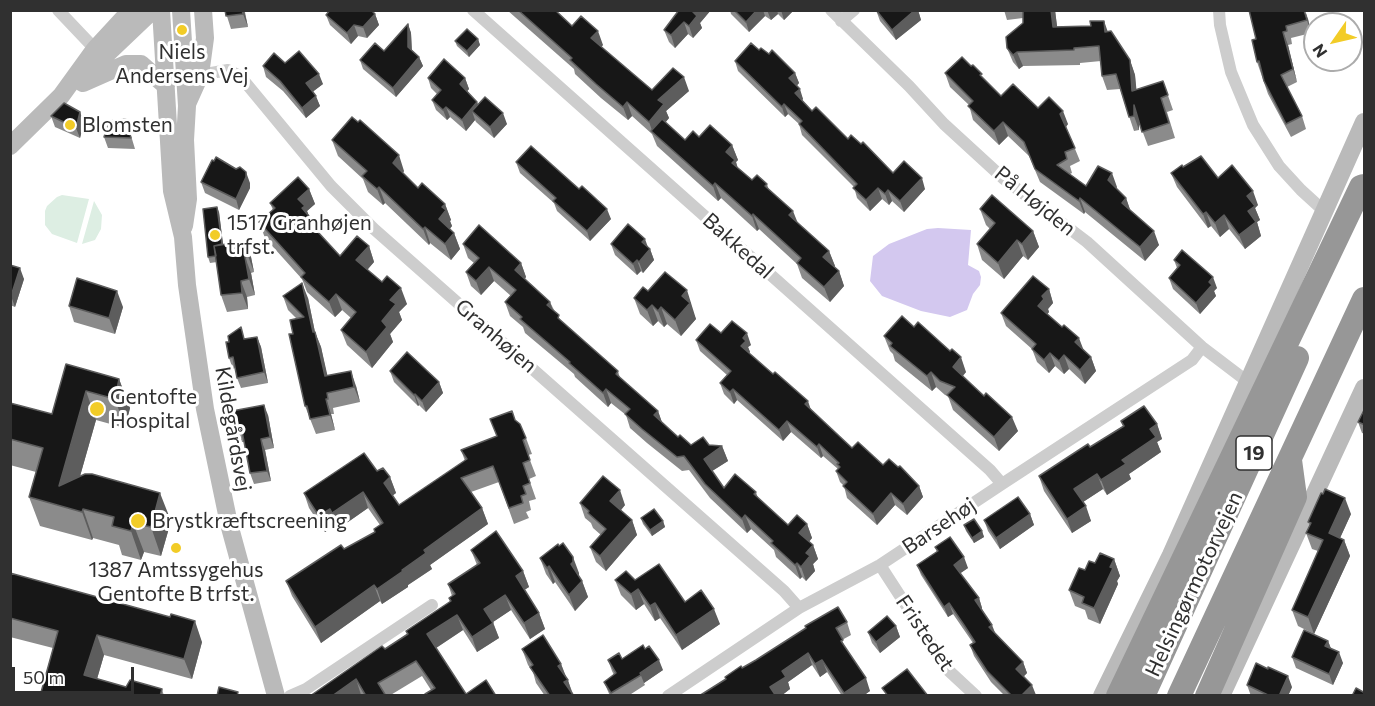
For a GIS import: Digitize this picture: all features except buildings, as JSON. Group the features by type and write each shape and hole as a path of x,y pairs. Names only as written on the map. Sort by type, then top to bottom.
{"highway":[{"path":"1118,696 1361,188 1365,186"},
{"name":"Helsingørmotorvejen","path":"1143,696 1365,212"},
{"name":"Helsingørmotorvejen","path":"1179,696 1365,299"},
{"path":"1208,696 1295,496 1290,460"}],"street":[{"path":"58,10 105,58 126,64 141,64 166,86"},
{"path":"10,146 65,92 105,58 131,10"},
{"path":"65,92 105,58 153,10"},
{"name":"Kildegårdsvej","path":"161,10 172,191 183,237 196,353 217,472 250,608 276,696"},
{"name":"Kildegårdsvej","path":"181,10 187,105 185,140 188,199 183,237"},
{"name":"Kildegårdsvej","path":"187,105 200,75 205,38 203,10"},
{"name":"Bakkedal","path":"473,10 990,470 1002,484"},
{"name":"På Højden","path":"831,10 909,86 944,124 1004,179 1086,242 1202,347 1248,382"},
{"path":"841,21 854,10"},
{"path":"1219,10 1220,25 1231,72 1253,125 1280,165 1324,212"},
{"name":"Granhøjen","path":"200,75 228,70 240,76 331,186 374,230 784,591 799,608"},
{"path":"1102,696 1171,555 1365,122"},
{"name":"Barsehøj","path":"668,696 799,608 880,566 1192,360 1202,347"},
{"path":"1221,696 1365,387"},
{"name":"Fristedet","path":"880,566 948,670 976,696"},
{"path":"290,696 306,689 432,605"}],"green space":[{"path":"62,195 89,199 77,243 52,234 45,225 47,206"},
{"path":"94,201 102,215 101,229 95,240 82,244"}],"shaded area":[{"path":"927,229 971,230 968,265 979,271 981,277 980,285 973,294 967,310 950,317 921,311 882,296 870,281 873,256 889,244"}],"place":[{"name":"Niels Andersens Vej","path":"182,30"},
{"name":"Blomsten","path":"70,125"},
{"name":"1517 Granhøjen trfst.","path":"215,235"},
{"name":"Gentofte Hospital","path":"97,409"},
{"name":"Brystkræftscreening","path":"138,521"},
{"name":"1387 Amtssygehus Gentofte B trfst.","path":"176,548"}]}
